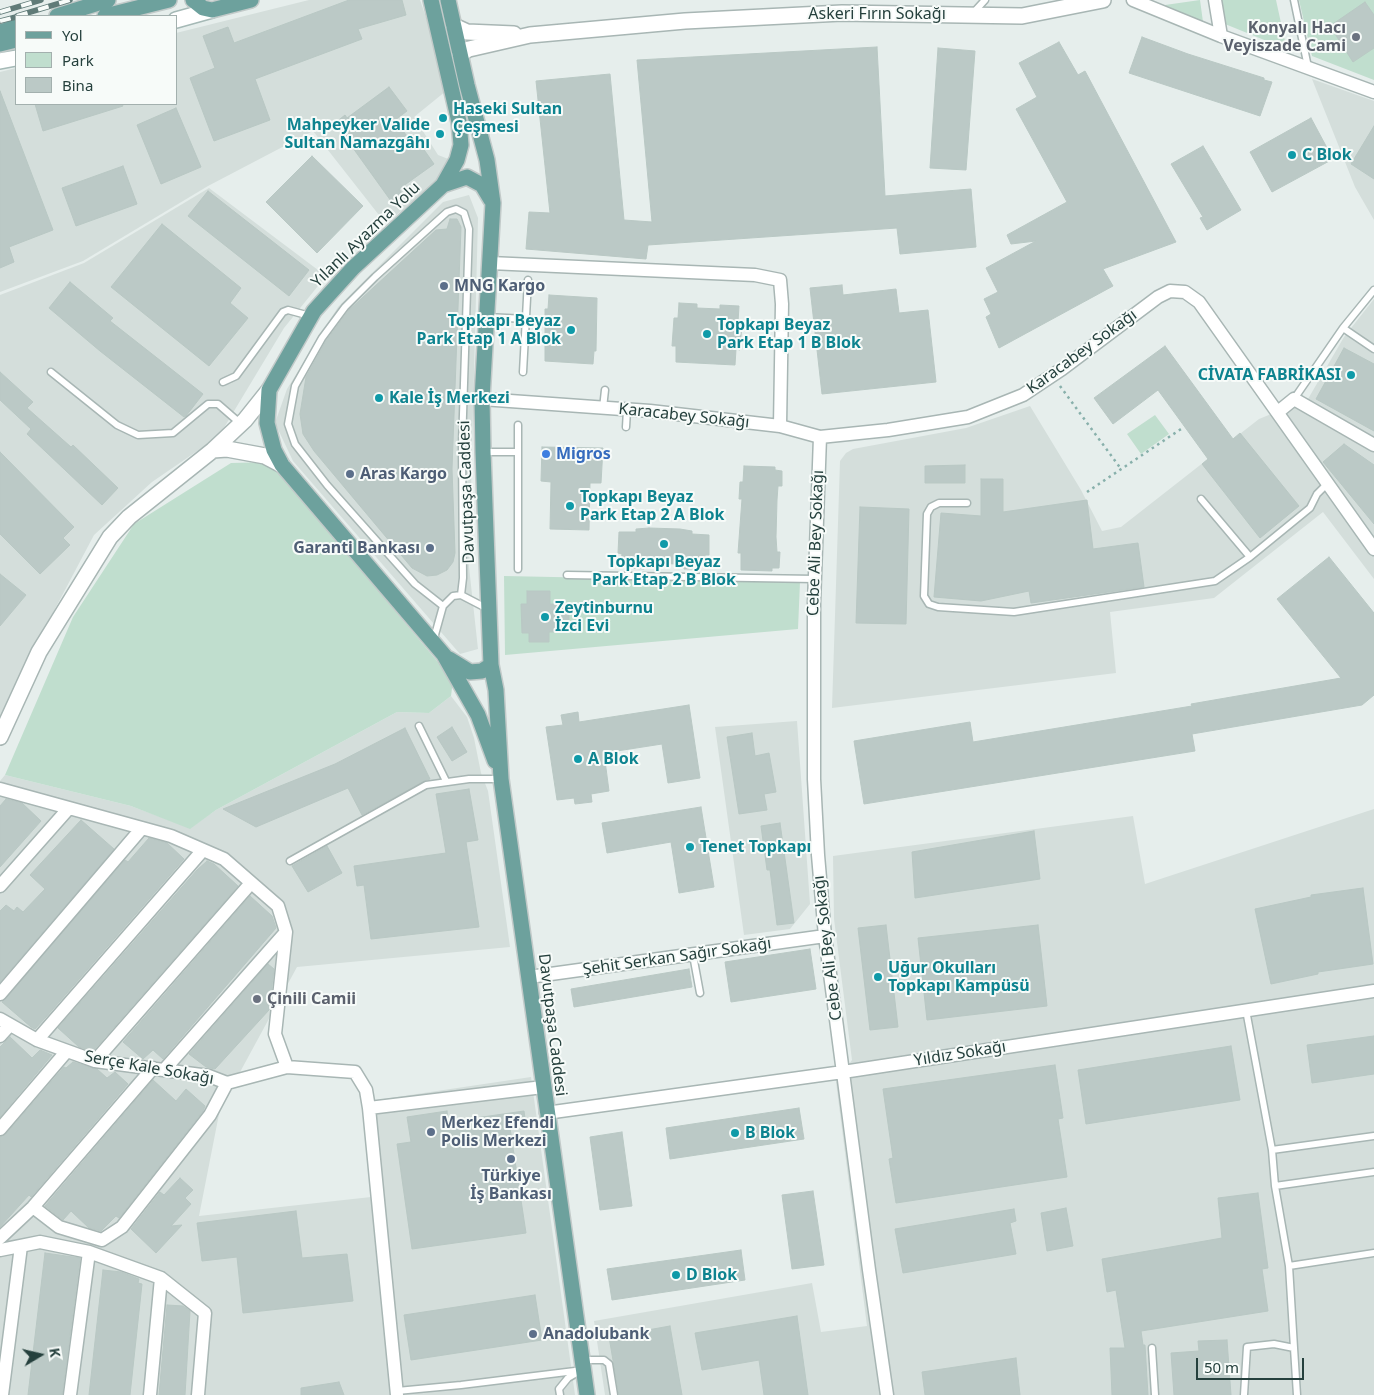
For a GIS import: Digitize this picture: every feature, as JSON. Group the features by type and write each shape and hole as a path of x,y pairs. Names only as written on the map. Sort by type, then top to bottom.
{"main road":[{"path":"60,15 108,0"},
{"path":"109,15 168,0"},
{"path":"193,0 203,8 212,10 251,0"},
{"path":"431,0 459,122 461,145 455,165 443,185"},
{"name":"Davutpaşa Caddesi","path":"448,0 487,160 493,203 482,399 491,665 496,690 500,779 587,1395"},
{"path":"0,32 15,28"},
{"path":"0,44 15,40"},
{"path":"443,185 460,177 476,180 482,185 493,203"},
{"name":"Yılanlı Ayazma Yolu","path":"269,390 311,316 353,268 443,185"},
{"name":"Davutpaşa Caddesi","path":"269,390 267,423 274,450 282,465 444,655 481,722 500,779"},
{"path":"444,655 470,672 482,671 491,665"}],"street":[{"name":"Askeri Fırın Sokağı","path":"460,54 469,48 530,35 685,21 817,13 868,7 1022,16 1077,1 1103,0"},
{"path":"1133,0 1221,36 1374,92"},
{"path":"1216,0 1221,36"},
{"path":"178,19 212,10"},
{"name":"Askeri Fırın Sokağı","path":"454,26 467,32 530,35"},
{"path":"0,61 15,58"},
{"path":"490,263 755,275 780,280 782,304 780,426"},
{"name":"Karacabey Sokağı","path":"482,399 627,410 780,426 820,437 888,430 968,417 1023,395 1158,297 1170,291 1184,292 1199,302 1374,549"},
{"path":"0,737 39,652 110,537 129,517 213,450 241,424 269,390"},
{"path":"1278,412 1294,399 1374,445"},
{"name":"Cebe Ali Bey Sokağı","path":"820,437 815,579 814,779 818,855 825,936 887,1395"},
{"path":"213,450 227,450 265,456 282,465"},
{"path":"0,789 171,836 224,859 278,906 286,932 275,1034 288,1067"},
{"path":"0,886 69,808"},
{"path":"0,994 142,828"},
{"path":"37,1040 203,850"},
{"path":"95,1060 251,882"},
{"path":"0,1238 32,1206 286,932"},
{"name":"Şehit Serkan Sağır Sokağı","path":"529,977 825,936"},
{"name":"Yıldız Sokağı","path":"546,1113 843,1072 1374,991"},
{"path":"0,1036 5,1022"},
{"name":"Serçe Kale Sokağı","path":"5,1022 37,1040 66,1052 95,1060 209,1076 227,1083 288,1067 355,1072 366,1090 369,1108 397,1393"},
{"path":"0,1129 66,1052"},
{"path":"32,1206 59,1227 102,1240 122,1227 210,1115 227,1083"},
{"path":"369,1108 542,1086"},
{"path":"0,1250 40,1242 88,1252 161,1278 204,1313 198,1395"},
{"path":"2,1395 21,1246"},
{"path":"70,1395 88,1252"},
{"path":"150,1395 161,1278"}],"lane":[{"path":"971,14 985,0"},
{"path":"1294,0 1308,69"},
{"path":"443,606 415,584 327,485 295,444 288,424 295,386 322,338 345,307 375,277 447,212 456,209 464,213 469,229 462,445 463,578 461,595"},
{"path":"523,372 528,280"},
{"path":"1294,399 1343,328 1374,290"},
{"path":"223,382 236,376 283,312 288,310 311,316"},
{"path":"487,317 526,319"},
{"path":"1343,328 1374,349"},
{"path":"51,372 129,433 138,435 168,435 208,404 218,404 241,424"},
{"path":"603,408 605,390"},
{"path":"626,427 627,410"},
{"path":"518,425 518,569"},
{"path":"483,452 518,452"},
{"path":"966,503 939,503 931,507 927,514 924,596 929,604 938,607 1014,612 1215,581 1250,557 1310,508 1317,494 1328,483"},
{"path":"1201,499 1250,557"},
{"path":"567,575 815,579"},
{"path":"433,642 443,606 453,596 461,595 489,609"},
{"path":"419,726 446,781"},
{"path":"290,861 426,785 446,781 500,779"},
{"path":"693,955 700,992"},
{"path":"1246,1010 1272,1150 1275,1186 1289,1266 1297,1395"},
{"path":"1272,1150 1374,1136"},
{"path":"1275,1186 1374,1172"},
{"path":"1289,1266 1374,1253"},
{"path":"1244,1395 1247,1347 1274,1344 1294,1348"},
{"path":"1152,1348 1155,1395"},
{"path":"397,1393 462,1385 604,1360 609,1364 614,1395"},
{"path":"560,1395 559,1389 582,1365"}],"path":[{"path":"1052,375 1121,469"},
{"path":"1087,492 1184,427"}],"shaded area":[{"path":"309,0 420,0 437,49 446,91 414,117 438,155 451,160 435,182 386,224 313,131 208,186 83,261 0,292 0,72 15,68 15,105 178,105 178,33"},
{"path":"1312,79 1374,101 1374,220 1355,187"},
{"path":"209,188 326,276 284,328 219,436 152,482 94,535 37,643 0,720 0,295 84,263"},
{"name":"Kale İş Merkezi","path":"469,195 478,218 469,567 478,649 460,654 293,461 275,423 287,389 338,307 443,202"},
{"path":"1374,299 1374,579 1323,512 1214,598 1110,612 1116,673 832,708 840,461 846,453 853,449 966,428 1030,406 1081,490 1102,531 1121,527 1259,419 1308,399 1344,337"},
{"path":"451,696 467,717 474,738 481,773 488,791 510,947 297,967 220,1109 199,1216 371,1197 370,1101 531,1077 575,1395 0,1395 0,781 5,775 131,806 190,828 216,810 397,712 429,713"},
{"path":"797,721 810,904 790,929 744,935 715,727"},
{"path":"1374,809 1374,1395 605,1395 594,1321 812,1283 821,1332 867,1326 836,1082 852,1060 834,919 833,856 1133,816 1145,884"}],"green space":[{"path":"1200,0 1203,22 1164,5 1165,5"},
{"path":"1220,0 1276,0 1286,46 1284,48 1225,24"},
{"path":"1299,0 1374,0 1374,80 1312,56"},
{"path":"1155,415 1169,434 1141,454 1127,434"},
{"path":"270,462 453,680 451,696 429,713 397,712 216,810 190,829 131,806 5,775 73,617 134,524 231,463"},
{"path":"504,576 800,582 798,629 505,655"}],"building":[{"path":"349,0 402,0 406,15 358,29 362,39 255,79 270,120 214,141 190,78 215,68 203,36 228,27 234,43"},
{"name":"Konyalı Hacı Veyiszade Cami","path":"1365,2 1374,15 1374,48 1353,62 1330,26"},
{"path":"1142,37 1272,82 1260,116 1129,73"},
{"path":"1059,42 1078,75 1085,71 1176,242 1103,269 1113,286 999,348 986,317 991,314 984,299 998,292 986,268 1036,241 1011,244 1007,235 1067,202 1016,109 1037,97 1019,63"},
{"path":"877,47 885,196 971,189 976,247 900,254 897,228 648,245 646,259 526,249 529,212 550,213 536,81 610,74 624,220 652,222 637,60"},
{"path":"938,48 975,51 966,170 930,168"},
{"path":"389,87 407,111 395,120 415,147 420,144 434,164 399,189 402,193 391,201 335,123 345,115 347,118"},
{"path":"0,91 53,230 9,247 14,262 0,268"},
{"path":"35,105 123,106 43,131"},
{"path":"176,108 201,167 161,184 137,125"},
{"name":"C Blok","path":"1311,118 1333,159 1272,192 1250,152"},
{"path":"1374,126 1374,179 1351,164"},
{"path":"1203,146 1241,210 1207,230 1200,218 1203,217 1171,164"},
{"path":"312,156 363,206 317,253 266,202"},
{"path":"123,166 137,204 76,226 62,188"},
{"path":"208,191 309,270 289,296 188,216"},
{"name":"Kale İş Merkezi","path":"450,219 457,219 461,227 452,469 455,553 453,562 447,570 437,575 427,576 412,568 314,451 303,434 300,414 306,377 326,341 349,310 436,230 447,229"},
{"path":"162,224 241,288 230,303 248,318 209,366 111,287"},
{"path":"70,282 113,318 110,321 203,394 186,416 184,417 100,351 49,308"},
{"path":"842,285 843,295 896,289 899,313 928,310 936,382 822,394 810,288"},
{"name":"Topkapı Beyaz Park Etap 1 A Blok","path":"549,295 597,298 596,351 594,351 593,364 545,361 545,309 548,309"},
{"name":"Topkapı Beyaz Park Etap 1 B Blok","path":"679,303 697,304 697,308 720,309 720,305 739,306 738,322 742,322 740,350 736,349 735,365 676,362 676,346 672,346 674,318 678,318"},
{"path":"1165,346 1233,439 1240,433 1299,506 1260,538 1202,464 1208,459 1158,390 1113,424 1094,398"},
{"name":"CİVATA FABRİKASI","path":"1344,348 1374,364 1374,431 1316,399"},
{"path":"0,372 33,402 27,408 71,447 73,445 118,488 102,505 27,434 31,429 0,400"},
{"path":"1344,444 1374,465 1374,524 1323,462"},
{"name":"Topkapı Beyaz Park Etap 2 A Blok","path":"542,447 603,448 601,483 590,483 589,530 550,529 551,482 541,481"},
{"path":"0,452 74,527 63,538 70,545 40,574 0,534"},
{"path":"965,465 965,483 925,483 925,466"},
{"path":"744,466 775,467 775,470 782,471 782,486 778,486 777,500 776,537 777,552 780,552 779,568 772,568 772,571 741,570 741,553 738,553 742,499 739,499 740,482 743,482"},
{"path":"981,479 1003,479 1003,512 1087,500 1093,549 1138,543 1144,587 1031,603 1029,591 981,601 934,597 941,513 981,516"},
{"path":"860,507 909,509 906,624 856,623"},
{"name":"Topkapı Beyaz Park Etap 2 B Blok","path":"636,529 680,529 692,531 692,534 709,535 709,555 705,555 704,564 698,564 698,569 684,569 684,565 677,564 650,563 650,565 644,564 644,569 629,568 629,563 621,562 622,554 618,553 619,532 636,532"},
{"path":"1329,557 1374,613 1374,695 1362,705 1192,734 1195,751 864,804 854,741 970,722 973,742 1192,706 1191,704 1341,678 1277,599"},
{"path":"0,574 26,595 0,626"},
{"name":"Zeytinburnu İzci Evi","path":"527,591 550,591 550,604 569,604 569,632 549,632 549,642 529,642 529,633 522,633 521,604 527,604"},
{"path":"689,705 700,778 668,783 662,744 604,753 609,791 591,794 592,802 575,804 574,798 557,800 546,727 563,725 561,715 578,712 579,722"},
{"path":"452,727 467,752 452,761 437,737"},
{"path":"405,728 430,779 362,815 348,788 256,827 223,809 335,764"},
{"path":"752,733 755,756 769,753 776,792 764,794 767,810 739,814 727,737"},
{"path":"469,789 478,840 466,842 479,927 371,939 364,885 357,886 354,866 446,853 436,794"},
{"path":"6,799 22,803 41,821 0,867 0,806"},
{"name":"Tenet Topkapı","path":"701,807 714,887 679,893 671,842 607,853 602,823"},
{"path":"81,820 114,849 0,982 0,911 6,905 14,911 17,907 23,912 45,889 30,875"},
{"path":"780,823 794,923 777,925 770,870 767,870 761,826"},
{"path":"1034,831 1040,879 915,898 912,852"},
{"path":"149,838 167,843 184,859 46,1017 35,1029 31,1027 2,1002 125,860 128,862"},
{"path":"327,846 342,873 308,892 292,866"},
{"path":"207,861 214,864 238,886 93,1051 79,1047 58,1028"},
{"path":"1363,888 1373,964 1318,972 1318,974 1271,984 1255,909 1311,897 1311,895"},
{"path":"250,896 272,916 276,928 163,1059 153,1050 143,1059 123,1042"},
{"name":"Uğur Okulları Topkapı Kampüsü","path":"886,925 898,1027 870,1030 858,928"},
{"path":"1038,925 1047,1006 927,1020 918,938"},
{"path":"810,949 816,989 731,1002 725,962"},
{"path":"268,964 274,969 269,1010 215,1069 206,1067 189,1054"},
{"path":"689,969 692,987 574,1007 571,989"},
{"path":"1374,1036 1374,1074 1312,1083 1307,1045"},
{"path":"10,1037 32,1058 40,1050 52,1055 0,1117 0,1047"},
{"path":"1231,1046 1240,1100 1086,1124 1078,1070"},
{"path":"73,1062 97,1069 107,1078 115,1072 128,1084 31,1197 29,1195 0,1227 0,1137 6,1134 64,1067 66,1068"},
{"path":"1055,1065 1063,1118 1058,1119 1067,1177 896,1203 889,1159 893,1158 883,1089"},
{"path":"153,1080 176,1101 186,1089 205,1106 203,1111 119,1218 116,1216 101,1231 89,1228 71,1211 63,1220 45,1206"},
{"name":"B Blok","path":"799,1108 804,1139 670,1159 666,1128"},
{"path":"447,1111 448,1122 524,1111 526,1125 510,1128 526,1233 412,1249 397,1144 411,1142 407,1117"},
{"path":"622,1132 632,1206 600,1210 590,1137"},
{"path":"180,1178 193,1190 185,1198 191,1204 171,1226 182,1225 156,1253 131,1229 160,1192 164,1195"},
{"path":"813,1191 824,1265 792,1269 782,1195"},
{"path":"1258,1193 1268,1268 1262,1269 1268,1311 1141,1331 1143,1345 1145,1345 1148,1395 1112,1395 1110,1348 1125,1348 1116,1290 1107,1292 1102,1259 1222,1238 1218,1198"},
{"path":"1066,1208 1073,1246 1047,1251 1041,1213"},
{"path":"1014,1209 1016,1221 1010,1223 1016,1254 903,1273 895,1229"},
{"path":"296,1211 302,1258 347,1254 353,1301 243,1313 237,1257 202,1261 197,1223"},
{"name":"D Blok","path":"741,1250 745,1280 612,1300 607,1269"},
{"path":"45,1253 80,1258 62,1395 28,1395"},
{"path":"103,1270 121,1272 139,1279 138,1283 142,1284 130,1395 89,1395"},
{"path":"535,1295 542,1340 411,1360 404,1315"},
{"path":"167,1305 183,1306 190,1311 185,1395 159,1395"},
{"path":"797,1316 808,1395 764,1395 759,1360 702,1370 695,1333"},
{"path":"670,1326 682,1395 619,1395 609,1337"},
{"path":"1227,1340 1231,1395 1174,1395 1171,1353 1199,1351 1198,1341"},
{"path":"1016,1358 1020,1395 925,1395 922,1372"},
{"path":"339,1382 344,1395 301,1395 301,1388"}],"railway":[{"path":"0,12 41,0"},
{"path":"20,15 70,0"},
{"path":"0,21 15,17"}],"place":[{"name":"Konyalı Hacı Veyiszade Cami","path":"1356,37"},
{"name":"Haseki Sultan Çeşmesi","path":"443,118"},
{"name":"Mahpeyker Valide Sultan Namazgâhı","path":"440,134"},
{"name":"C Blok","path":"1292,155"},
{"name":"MNG Kargo","path":"444,286"},
{"name":"Topkapı Beyaz Park Etap 1 A Blok","path":"571,330"},
{"name":"Topkapı Beyaz Park Etap 1 B Blok","path":"707,334"},
{"name":"CİVATA FABRİKASI","path":"1351,375"},
{"name":"Kale İş Merkezi","path":"379,398"},
{"name":"Migros","path":"546,454"},
{"name":"Aras Kargo","path":"350,474"},
{"name":"Topkapı Beyaz Park Etap 2 A Blok","path":"570,506"},
{"name":"Topkapı Beyaz Park Etap 2 B Blok","path":"664,544"},
{"name":"Garanti Bankası","path":"430,548"},
{"name":"Zeytinburnu İzci Evi","path":"545,617"},
{"name":"A Blok","path":"578,759"},
{"name":"Tenet Topkapı","path":"690,847"},
{"name":"Uğur Okulları Topkapı Kampüsü","path":"878,977"},
{"name":"Çinili Camii","path":"257,999"},
{"name":"Merkez Efendi Polis Merkezi","path":"431,1132"},
{"name":"B Blok","path":"735,1133"},
{"name":"Türkiye İş Bankası","path":"511,1159"},
{"name":"D Blok","path":"676,1275"},
{"name":"Anadolubank","path":"533,1334"}]}
